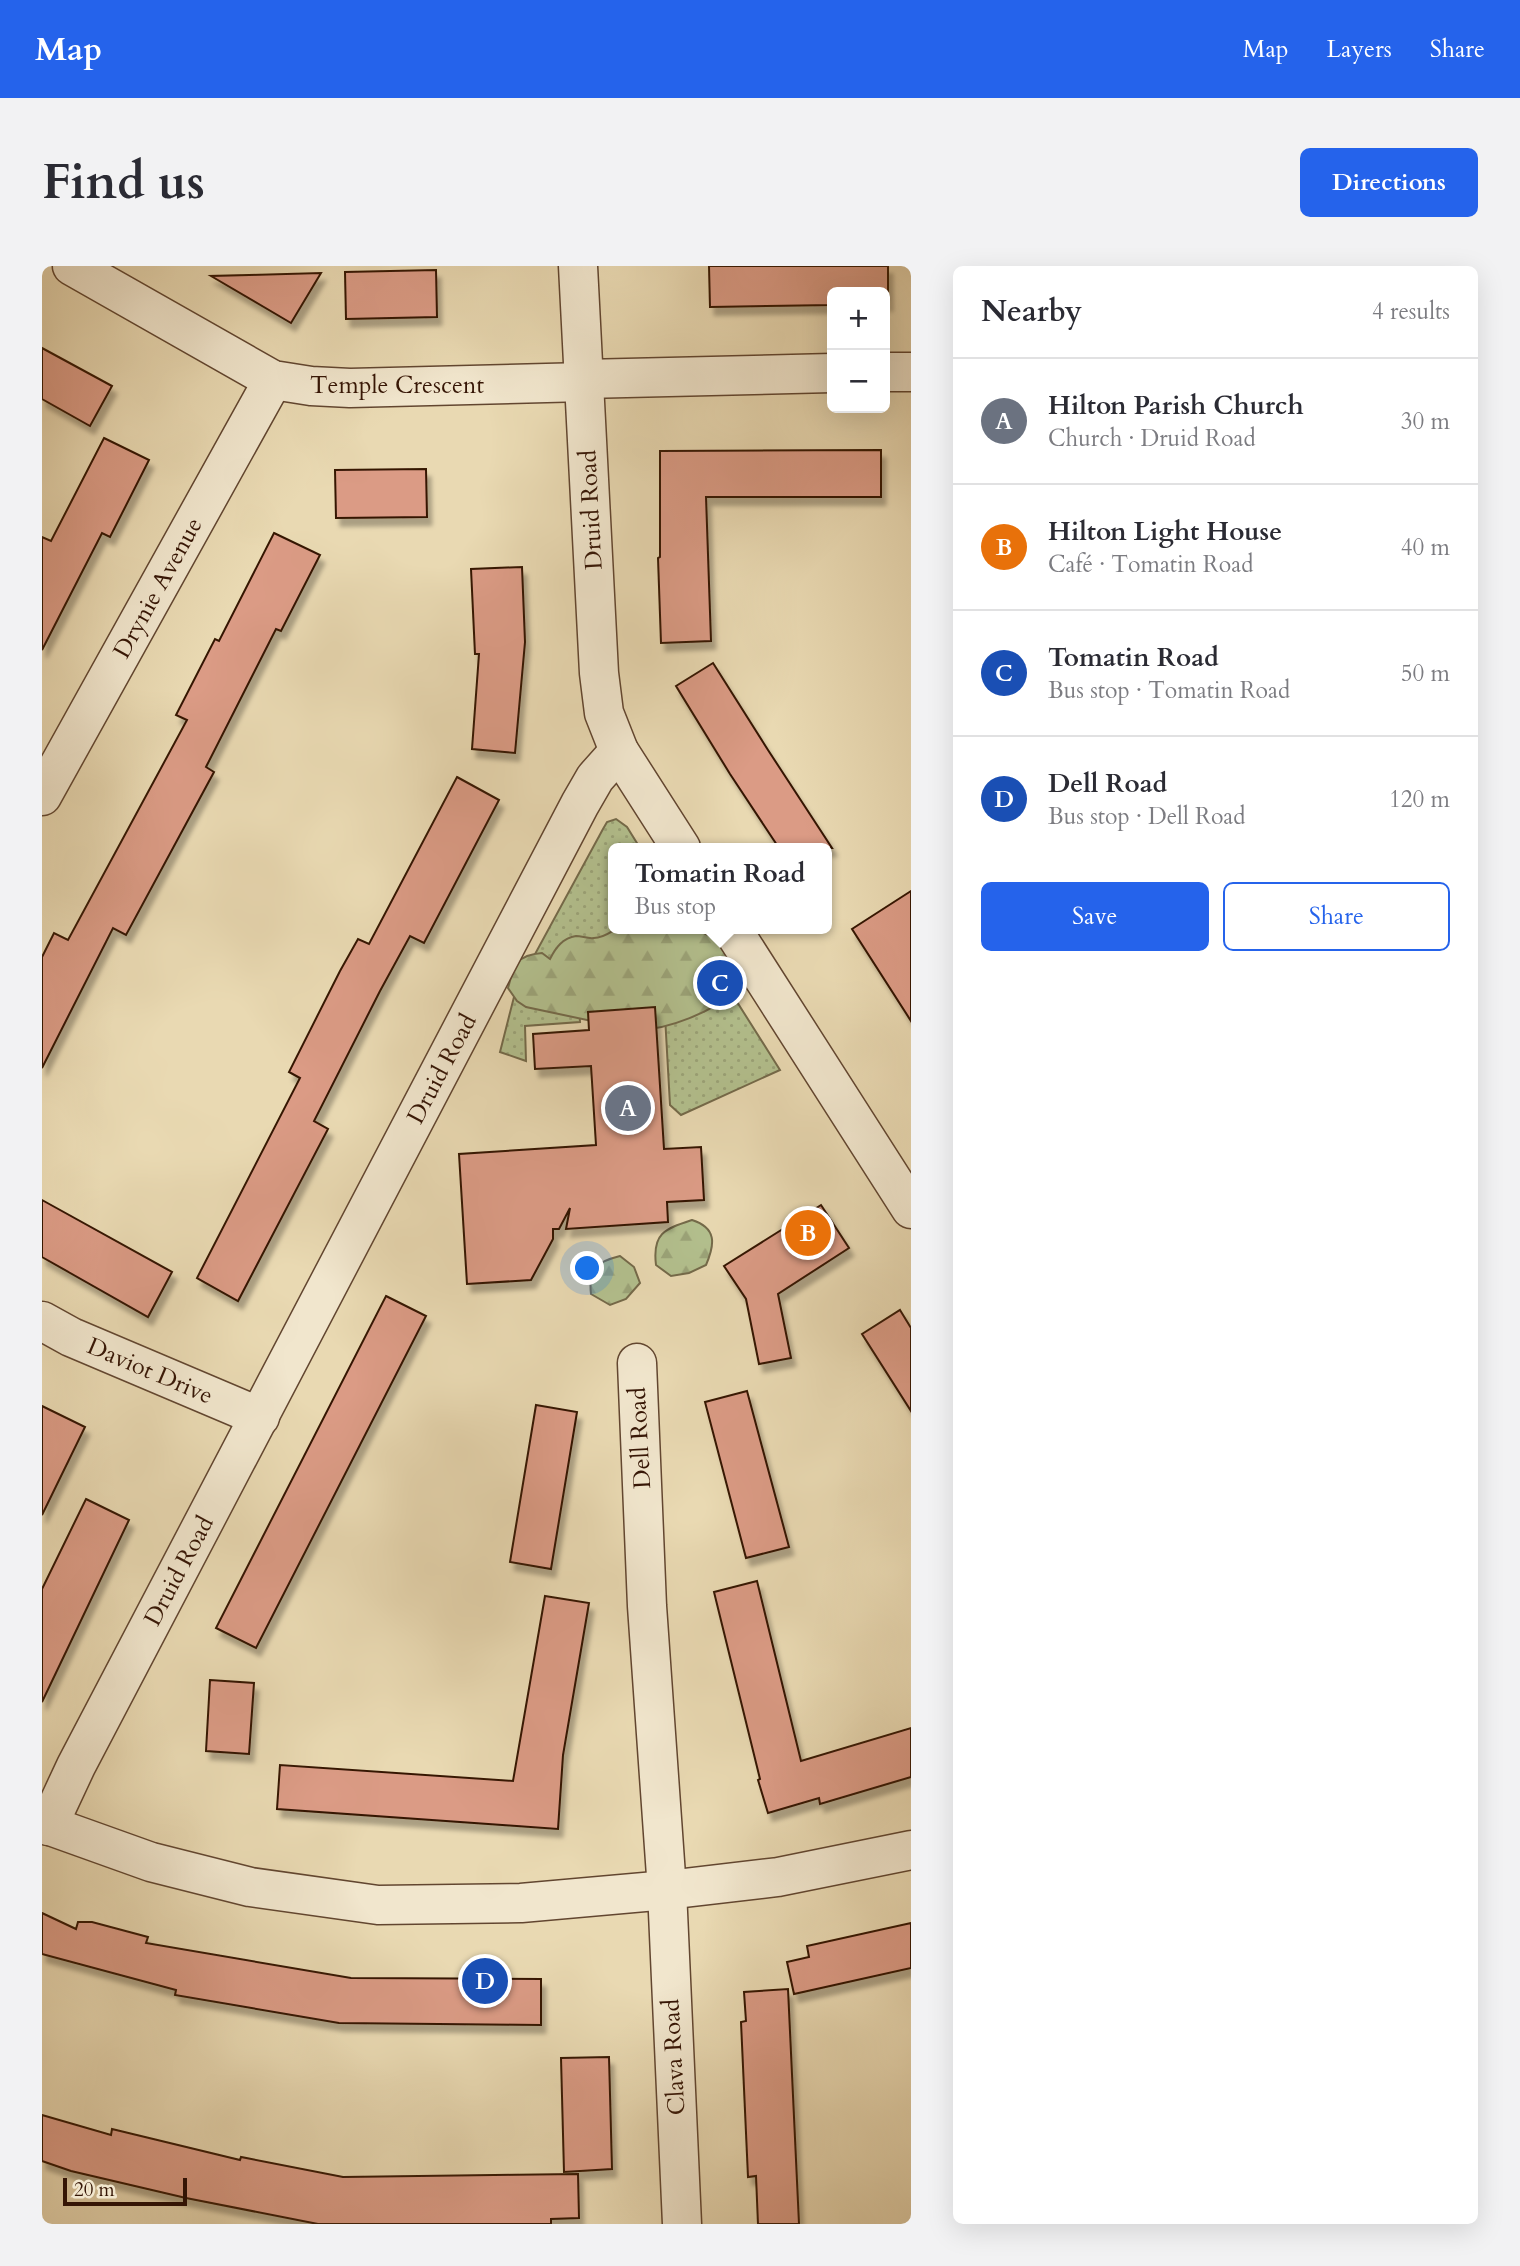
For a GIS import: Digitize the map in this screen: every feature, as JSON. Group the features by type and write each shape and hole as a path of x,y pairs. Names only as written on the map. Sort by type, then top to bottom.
{"street":[{"name":"Temple Crescent","path":"72,266 273,380 311,386 350,388 827,373"},
{"name":"Druid Road","path":"45,1825 579,804 595,778 619,751 604,713 598,673 578,266"},
{"path":"890,372 911,372"},
{"name":"Drynie Avenue","path":"42,794 273,380"},
{"path":"619,751 678,843"},
{"path":"735,934 911,1209"},
{"name":"Daviot Drive","path":"42,1321 71,1337 260,1417"},
{"name":"Dell Road","path":"636,1363 648,1606 667,1890"},
{"path":"45,1825 151,1862 250,1887 378,1905 521,1903 667,1890 778,1877 911,1850"},
{"name":"Clava Road","path":"667,1890 682,2224"}],"green space":[{"path":"616,819 627,827 637,843 608,843 608,934 694,934 780,1070 681,1115 670,1105 664,998 579,1003 580,1022 525,1026 526,1061 500,1052 516,989 607,822"},
{"path":"705,934 719,944 730,960 739,989 717,1005 690,1018 661,1027 634,1030 526,1007 517,1001 508,988 515,967 527,956 542,953 550,959 557,947 567,939 606,935"},
{"path":"692,1220 706,1227 712,1238 706,1265 689,1273 671,1276 656,1265 656,1246 662,1234 674,1226"},
{"path":"620,1256 634,1267 640,1283 626,1299 610,1305 591,1294 591,1278 595,1267"}],"building":[{"path":"709,266 888,266 888,287 827,287 827,305 710,307"},
{"path":"436,270 437,317 346,319 345,272"},
{"path":"321,273 291,323 211,276"},
{"path":"42,348 112,386 90,426 42,399"},
{"path":"104,438 149,460 110,537 102,533 42,650 42,537 51,541"},
{"path":"881,450 881,497 706,497 711,641 661,643 658,558 660,451"},
{"path":"426,469 427,517 336,518 335,470"},
{"path":"274,533 320,555 281,631 276,629 206,767 214,772 126,935 113,928 42,1068 42,957 54,933 68,940 187,720 176,715 215,639 219,641"},
{"path":"522,567 525,642 515,753 472,749 479,654 475,654 471,569"},
{"path":"713,663 829,843 776,843 676,686"},
{"path":"457,777 499,800 424,943 410,936 380,991 314,1121 328,1129 238,1301 197,1278 300,1078 289,1072 340,971 358,939 369,944"},
{"path":"911,891 911,1021 852,929"},
{"path":"655,1007 664,1149 701,1147 704,1200 667,1202 668,1222 566,1229 570,1208 559,1229 553,1229 553,1239 531,1280 467,1284 459,1154 596,1145 591,1066 535,1069 533,1034 589,1030 588,1012"},
{"path":"42,1200 172,1272 148,1317 42,1257"},
{"path":"821,1205 849,1248 778,1294 791,1358 759,1364 746,1299 724,1266"},
{"path":"386,1296 426,1316 256,1648 216,1628"},
{"path":"900,1310 911,1328 911,1411 862,1334"},
{"path":"747,1391 789,1547 746,1558 705,1402"},
{"path":"536,1405 577,1412 551,1569 510,1562"},
{"path":"42,1406 85,1427 42,1515"},
{"path":"86,1499 129,1520 42,1702 42,1589"},
{"path":"757,1581 801,1761 911,1728 911,1777 820,1804 819,1798 768,1813 714,1592"},
{"path":"545,1596 589,1603 563,1755 558,1829 277,1809 280,1765 513,1781"},
{"path":"210,1680 254,1683 249,1754 206,1751"},
{"path":"42,1913 76,1929 78,1922 92,1922 148,1937 146,1943 351,1978 541,1979 541,2025 339,2023 175,1995 176,1990 42,1954"},
{"path":"911,1923 911,1968 794,1994 787,1962 809,1957 807,1946"},
{"path":"788,1989 799,2224 758,2224 756,2176 748,2177 741,2022 746,2021 744,1992"},
{"path":"609,2057 612,2169 564,2172 561,2058"},
{"path":"42,2115 111,2135 112,2129 240,2160 241,2157 343,2177 578,2174 579,2218 551,2219 551,2224 318,2224 186,2198 71,2171 42,2161"}],"place":[{"name":"Tomatin Road","path":"720,983"},
{"name":"Hilton Parish Church","path":"628,1108"},
{"name":"Hilton Light House","path":"808,1233"},
{"name":"Dell Road","path":"485,1981"}]}
